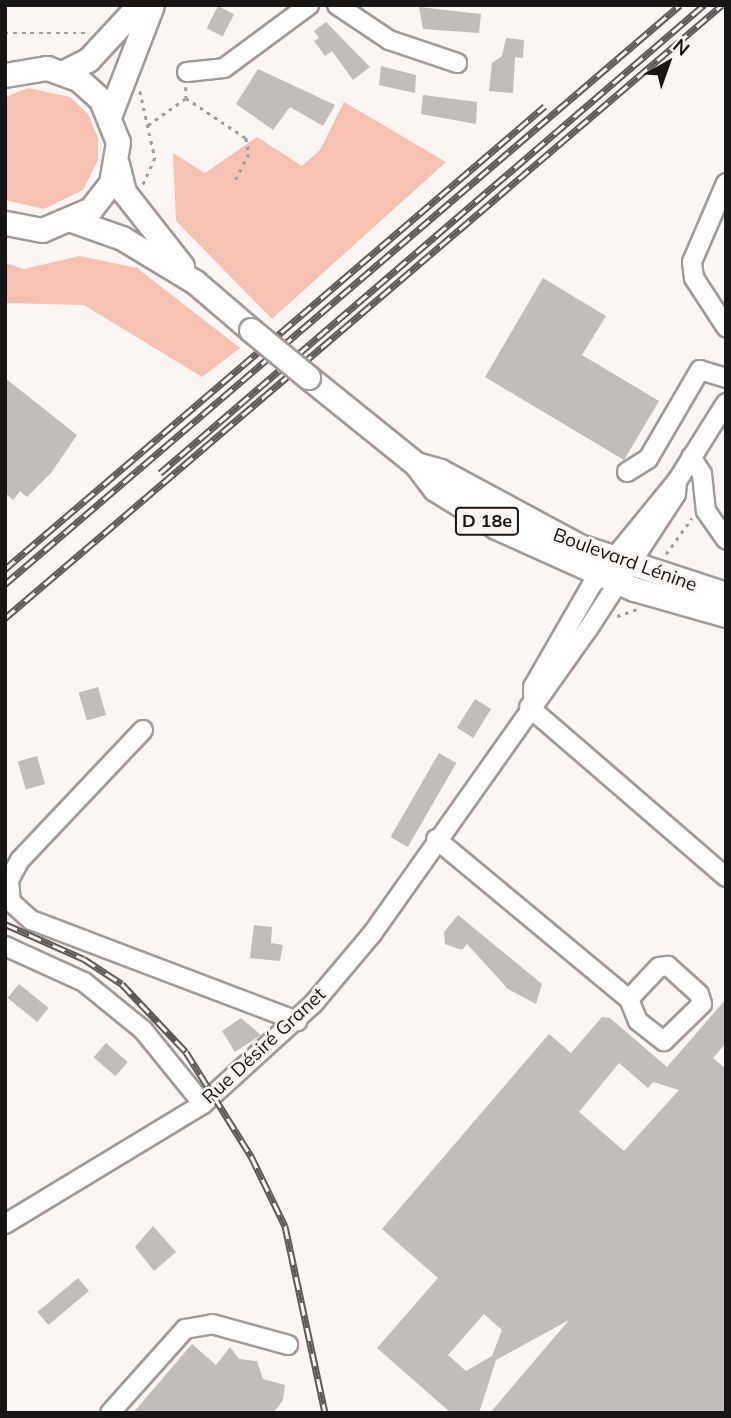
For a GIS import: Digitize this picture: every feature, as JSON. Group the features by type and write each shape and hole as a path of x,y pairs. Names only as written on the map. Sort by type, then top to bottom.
{"main road":[{"path":"64,72 88,60 139,5"},
{"path":"110,114 152,5"},
{"path":"5,75 30,68 64,72 90,88 110,114"},
{"name":"Boulevard Lénine","path":"110,114 124,192 195,282"},
{"path":"6,224 42,230 74,221 104,195 117,164"},
{"name":"Boulevard Lénine","path":"74,221 122,238 195,282 415,464 614,571 726,615"},
{"name":"Boulevard Lénine","path":"614,571 726,594"}],"street":[{"path":"187,72 224,68 309,5"},
{"path":"337,5 389,40 457,63"},
{"path":"726,183 692,262 694,278 726,327"},
{"path":"627,472 648,459 700,370 726,378"},
{"name":"Rue Désiré Granet","path":"5,1224 203,1104 297,1021 372,934 531,703 533,687 614,571 676,494 677,481 726,403"},
{"path":"691,457 702,474 706,510 726,540"},
{"path":"531,703 726,877"},
{"path":"143,730 20,860 9,880 11,902 31,920 297,1021"},
{"path":"436,839 629,999"},
{"path":"5,946 84,982 143,1030 203,1104"},
{"path":"110,1413 185,1329 212,1324 288,1345"}],"path":[{"path":"5,33 97,38"},
{"path":"186,98 187,72"},
{"path":"140,80 154,166 140,189"},
{"path":"147,126 186,98"},
{"path":"186,98 246,138 248,154 235,181"},
{"path":"664,558 682,525 700,514"},
{"path":"608,621 647,606"}],"shaded area":[{"path":"28,88 70,97 88,114 98,138 98,160 83,190 44,209 5,200 5,97"},
{"path":"344,102 446,162 272,319 176,221 173,153 205,173 257,137 302,166 320,150"},
{"path":"80,256 137,268 240,348 202,377 84,305 5,303 5,263 24,269"}],"building":[{"path":"218,6 234,14 223,36 207,28"},
{"path":"419,7 481,14 479,33 423,29"},
{"path":"326,22 370,67 353,80 332,51 325,56 314,41 319,38 314,31"},
{"path":"506,38 524,40 523,58 515,57 513,93 489,91 492,63 502,56"},
{"path":"381,66 416,75 415,93 379,85"},
{"path":"258,69 335,105 323,126 290,107 273,130 236,104"},
{"path":"423,95 477,102 476,124 421,114"},
{"path":"543,278 606,316 582,355 659,401 624,460 485,377"},
{"path":"5,378 77,435 51,473 27,497 20,491 13,500 5,493"},
{"path":"98,687 106,715 87,720 79,693"},
{"path":"475,699 491,709 473,738 457,728"},
{"path":"439,753 456,763 408,847 390,837"},
{"path":"37,756 45,784 26,789 18,762"},
{"path":"458,915 542,984 536,1004 508,989 467,944 462,950 445,944 444,932"},
{"path":"254,925 272,927 271,943 283,945 280,961 250,958"},
{"path":"19,984 49,1008 37,1022 8,998"},
{"path":"726,999 726,1043 713,1058 726,1069 726,1413 490,1413 569,1320 496,1360 479,1413 451,1413 377,1348 438,1278 382,1229 549,1034 571,1053 602,1017 610,1018 667,1067","holes":["619,1063 648,1088 653,1082 679,1090 624,1151 579,1112","484,1314 502,1330 492,1356 466,1371 448,1355"]},
{"path":"241,1018 261,1035 235,1052 222,1031"},
{"path":"106,1043 128,1062 115,1076 94,1057"},
{"path":"153,1226 176,1252 154,1271 135,1247"},
{"path":"78,1278 89,1291 48,1325 37,1312"},
{"path":"192,1344 216,1365 230,1347 239,1359 257,1361 263,1379 285,1385 283,1400 273,1413 133,1413"}],"railway":[{"path":"5,584 680,5"},
{"path":"160,473 704,5"},
{"path":"5,618 722,5"},
{"path":"5,569 545,106"},
{"path":"5,924 84,959 122,984 186,1052 251,1156 285,1226 325,1413"}]}
